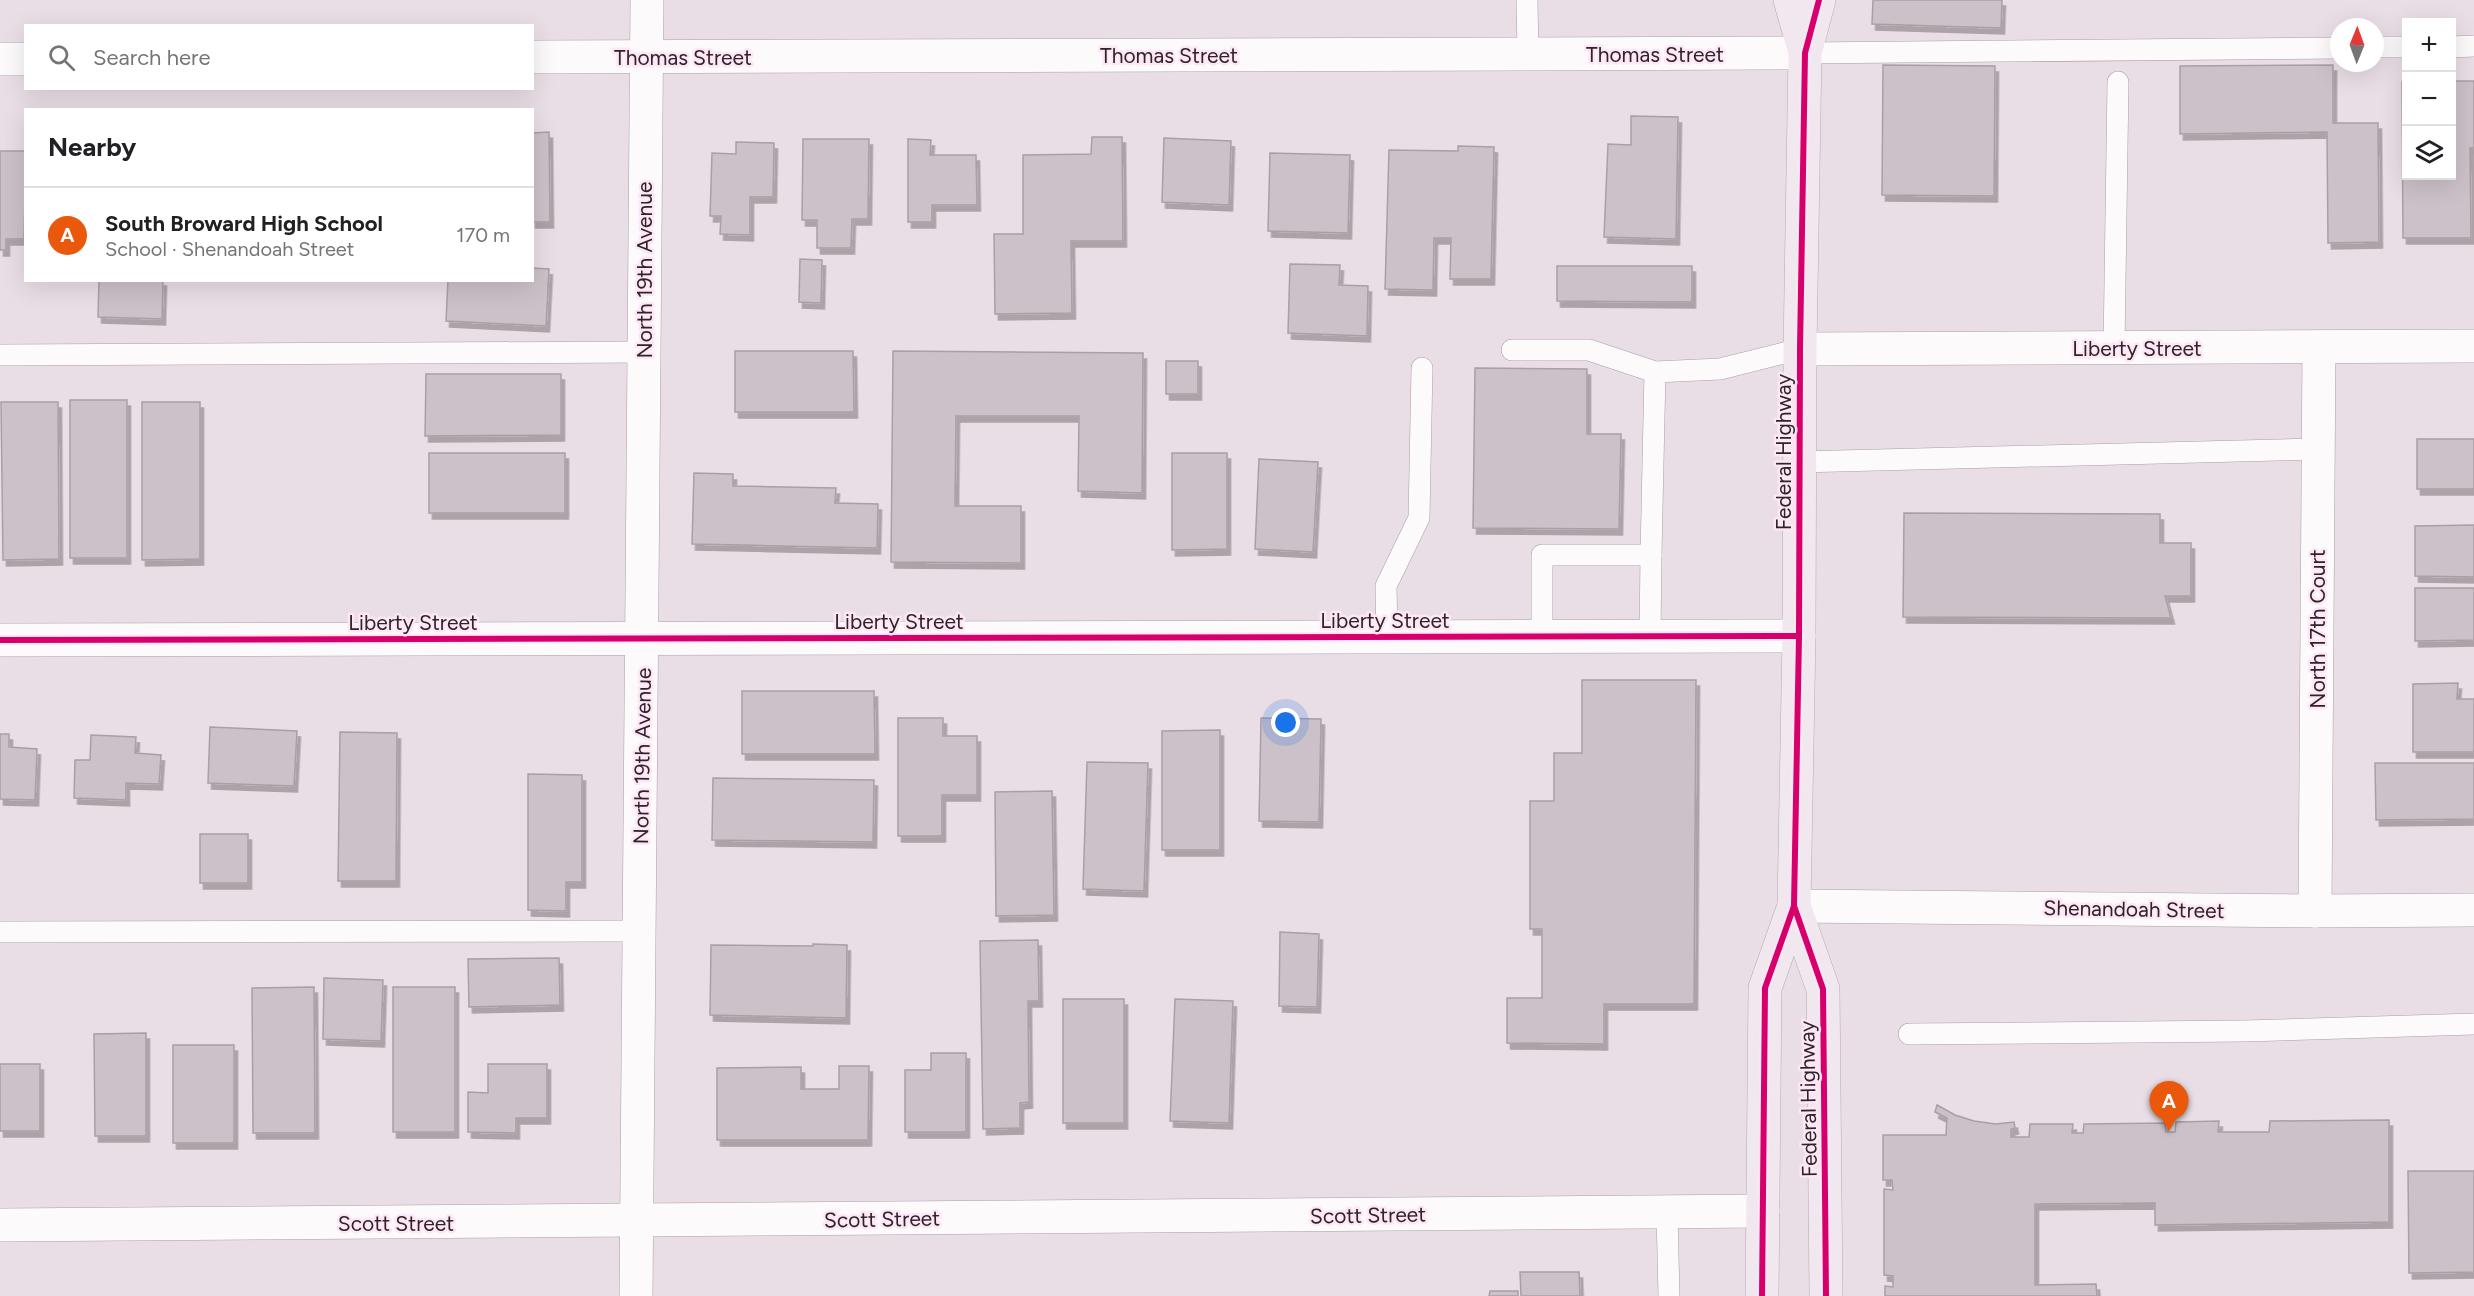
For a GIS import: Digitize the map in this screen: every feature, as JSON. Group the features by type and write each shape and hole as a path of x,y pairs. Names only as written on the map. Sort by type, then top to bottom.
{"main road":[{"name":"Federal Highway","path":"1790,0 1805,53"},
{"name":"Federal Highway","path":"1762,1296 1765,988 1794,906 1805,53 1819,0"},
{"name":"Federal Highway","path":"1794,906 1823,989 1826,1296"}],"street":[{"name":"North 19th Avenue","path":"636,1296 647,0"},
{"name":"Thomas Street","path":"534,57 1805,53"},
{"path":"0,59 24,59"},
{"name":"Liberty Street","path":"1800,349 2474,346"},
{"name":"North 17th Court","path":"2315,911 2319,347"},
{"name":"Liberty Street","path":"0,640 1798,636"},
{"name":"Shenandoah Street","path":"1794,906 2315,911 2474,910"},
{"name":"Scott Street","path":"0,1225 1763,1211"}],"lane":[{"path":"1527,0 1528,54"},
{"path":"2456,47 2474,46"},
{"path":"2384,47 2402,47"},
{"path":"1805,53 2330,48"},
{"path":"2114,349 2118,82"},
{"path":"1512,350 1589,350 1655,372 1720,369 1800,349"},
{"path":"0,355 644,352"},
{"path":"1387,637 1386,586 1419,518 1422,368"},
{"path":"1650,636 1655,372"},
{"path":"1799,462 2318,449"},
{"path":"1542,636 1542,555 1651,555"},
{"path":"0,932 640,931"},
{"path":"1909,1034 2246,1031 2474,1024"},
{"path":"1667,1212 1669,1296"}],"building":[{"path":"1873,0 2002,0 2001,28 1872,24"},
{"path":"1883,65 1995,66 1994,196 1882,195"},
{"path":"2330,65 2330,72 2333,72 2333,123 2378,123 2379,242 2328,243 2327,132 2180,134 2180,66"},
{"path":"2456,81 2474,81 2474,148 2470,148 2471,238 2403,238 2403,180 2456,180"},
{"path":"1631,116 1678,117 1676,239 1604,237 1608,144 1631,145"},
{"path":"549,132 550,222 534,222 534,133"},
{"path":"1092,137 1122,137 1123,241 1071,241 1072,313 995,314 994,234 1023,234 1023,155 1091,154"},
{"path":"1164,138 1231,141 1229,205 1162,202"},
{"path":"803,139 869,139 868,219 852,219 851,248 817,248 817,220 802,220"},
{"path":"908,139 931,140 930,155 976,155 977,205 932,205 932,222 908,222"},
{"path":"736,142 774,143 773,197 750,197 750,235 720,234 721,216 710,216 712,153 736,154"},
{"path":"1458,146 1494,147 1491,279 1450,279 1451,238 1434,238 1433,290 1385,289 1389,150 1458,151"},
{"path":"0,151 24,151 24,239 6,239 6,250 0,250"},
{"path":"1270,153 1350,155 1348,233 1268,231"},
{"path":"800,259 822,260 821,303 799,302"},
{"path":"1290,264 1340,265 1339,285 1368,286 1367,336 1288,333"},
{"path":"1557,266 1692,266 1692,302 1557,301"},
{"path":"534,268 549,269 546,326 446,321 448,282 534,282"},
{"path":"99,282 163,282 162,319 98,317"},
{"path":"735,351 853,351 854,412 735,412"},
{"path":"893,351 1143,353 1142,493 1078,491 1079,416 956,416 955,506 1021,506 1021,563 891,562"},
{"path":"1166,361 1198,361 1198,394 1166,394"},
{"path":"1475,368 1587,369 1587,434 1621,434 1619,529 1473,528"},
{"path":"426,374 561,374 561,435 425,436"},
{"path":"70,400 127,400 127,558 70,558"},
{"path":"1,402 58,402 59,559 3,560"},
{"path":"142,402 200,402 200,559 142,560"},
{"path":"2417,439 2474,439 2474,489 2417,489"},
{"path":"429,453 565,453 565,513 429,513"},
{"path":"1172,453 1227,453 1227,549 1172,550"},
{"path":"1259,459 1318,462 1313,552 1255,549"},
{"path":"694,473 733,474 733,486 836,488 835,503 878,504 877,548 692,544"},
{"path":"1904,513 2160,514 2160,543 2191,543 2191,596 2165,596 2171,618 1903,617"},
{"path":"2474,525 2474,577 2415,576 2415,526"},
{"path":"2415,588 2474,588 2474,640 2415,641"},
{"path":"1582,680 1696,680 1694,1004 1604,1004 1604,1044 1507,1043 1507,998 1542,998 1542,929 1530,929 1530,801 1554,801 1554,753 1582,753"},
{"path":"2458,683 2457,699 2474,699 2474,752 2413,752 2413,684"},
{"path":"742,691 874,691 875,754 742,754"},
{"path":"898,718 943,718 943,736 977,736 977,795 942,795 942,836 898,836"},
{"path":"1261,718 1321,719 1319,822 1259,821"},
{"path":"210,727 297,731 294,786 208,783"},
{"path":"1220,730 1220,850 1162,850 1162,731"},
{"path":"340,732 397,733 396,881 338,881"},
{"path":"0,734 9,734 9,747 37,749 35,800 0,799"},
{"path":"91,735 136,737 135,753 161,755 159,784 126,783 126,800 74,798 75,760 90,760"},
{"path":"1087,762 1148,763 1144,891 1083,889"},
{"path":"2375,763 2474,763 2474,819 2376,820"},
{"path":"528,774 582,775 582,882 566,882 566,911 528,910"},
{"path":"713,778 874,780 873,842 712,840"},
{"path":"1052,791 1054,915 996,916 995,792"},
{"path":"200,834 248,834 248,883 200,883"},
{"path":"1280,932 1319,934 1317,1007 1279,1006"},
{"path":"1038,940 1039,1001 1028,1001 1029,1102 1020,1103 1020,1128 983,1129 980,941"},
{"path":"813,944 847,945 846,1018 710,1015 711,945 813,946"},
{"path":"559,958 560,1005 469,1007 468,959"},
{"path":"324,978 383,980 381,1041 323,1039"},
{"path":"314,987 315,1133 253,1133 252,988"},
{"path":"393,987 455,987 455,1132 393,1132"},
{"path":"1063,999 1124,999 1124,1123 1063,1123"},
{"path":"1175,999 1233,1001 1229,1123 1170,1121"},
{"path":"146,1033 146,1136 95,1136 94,1034"},
{"path":"173,1045 234,1045 234,1143 173,1143"},
{"path":"931,1053 966,1053 966,1132 905,1132 905,1070 931,1070"},
{"path":"0,1064 40,1064 40,1131 0,1131"},
{"path":"488,1064 547,1064 547,1118 516,1118 516,1133 468,1132 468,1092 488,1093"},
{"path":"839,1066 869,1066 868,1140 717,1140 717,1068 801,1067 801,1089 839,1089"},
{"path":"1937,1105 1955,1115 1974,1121 1996,1124 2014,1122 2015,1128 2011,1129 2011,1137 2029,1137 2030,1124 2073,1124 2072,1133 2083,1133 2084,1124 2165,1123 2166,1132 2175,1132 2176,1122 2219,1121 2218,1132 2269,1132 2270,1121 2389,1120 2389,1222 2155,1225 2155,1203 2035,1204 2035,1285 2096,1284 2097,1296 1885,1296 1885,1286 1893,1287 1893,1276 1884,1275 1884,1189 1893,1190 1892,1180 1883,1180 1883,1135 1946,1135 1947,1118 1935,1112"},
{"path":"2408,1171 2474,1171 2474,1272 2409,1273"},
{"path":"1520,1272 1579,1272 1580,1296 1521,1296"},
{"path":"1490,1291 1518,1291 1518,1296 1489,1296"}],"cycle path":[{"path":"1762,1296 1765,988 1794,906 1805,53 1819,0"},
{"path":"0,640 1799,636"},
{"path":"1794,906 1823,989 1826,1296"}],"place":[{"name":"South Broward High School","path":"2169,1131"}]}
